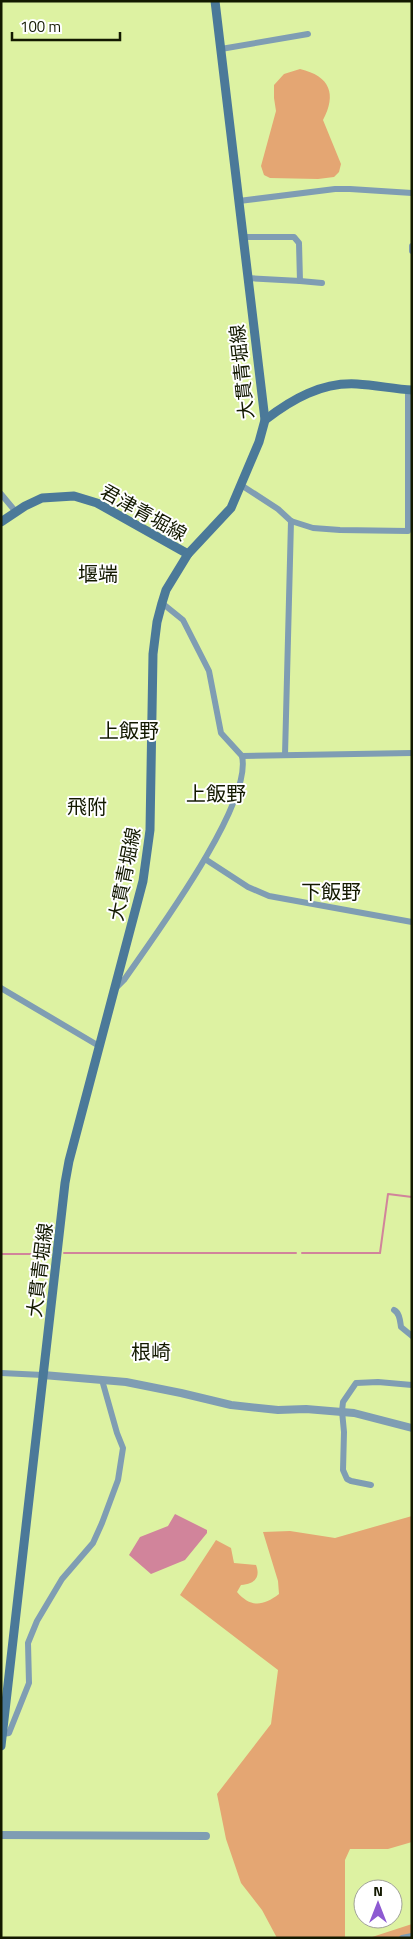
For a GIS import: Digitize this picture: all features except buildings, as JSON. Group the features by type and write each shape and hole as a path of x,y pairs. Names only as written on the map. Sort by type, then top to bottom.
{"main road":[{"name":"大貫青堀線","path":"1,1746 65,1182 143,881 148,852 153,654 157,622 166,590 188,554 227,514 259,442 265,420 216,1"},
{"path":"265,420 280,408 307,393 328,386 356,384 410,390"},
{"name":"君津青堀線","path":"1,522 42,498 64,496 84,498 97,503 188,554"}],"street":[{"path":"221,50 308,34"},
{"path":"239,201 342,189 412,194"},
{"path":"243,238 294,237 300,243 300,281"},
{"path":"412,246 412,251"},
{"path":"247,278 322,283"},
{"path":"241,485 278,509 291,521 312,528 408,531 410,390"},
{"path":"1,494 16,512"},
{"path":"286,755 291,521"},
{"path":"115,989 124,980 205,859 223,827 235,797 242,772 242,756 221,733 209,671 183,620 162,603"},
{"path":"242,756 412,753"},
{"path":"205,859 248,887 269,896 412,922"},
{"path":"1,988 99,1046"},
{"path":"394,1310 400,1317 401,1327 412,1336"},
{"path":"1,1373 102,1380 157,1387 231,1406 278,1410 342,1411 412,1428"},
{"path":"3,1734 9,1732 12,1727 29,1683 28,1643 37,1621 62,1579 93,1543 118,1480 123,1448 102,1380"},
{"path":"371,1485 354,1483 345,1475 342,1466 343,1402 356,1383 378,1382 412,1385"},
{"path":"1,1835 206,1836"},
{"path":"402,1938 412,1936"}],"shaded area":[{"path":"300,69 318,76 328,87 330,102 323,120 341,164 339,172 334,177 318,179 270,178 264,175 261,166 276,111 274,85 284,74"},
{"path":"175,1514 207,1530 207,1533 185,1560 151,1574 129,1555 140,1537 168,1526"},
{"path":"412,1516 412,1842 388,1849 350,1849 345,1860 345,1938 277,1938 262,1910 241,1883 226,1839 217,1794 271,1724 278,1670 180,1595 216,1540 231,1548 234,1563 256,1565 258,1573 255,1580 241,1585 237,1592 247,1601 257,1604 268,1601 279,1594 278,1581 263,1532 290,1531 335,1538"},
{"path":"412,1924 412,1938 369,1938 397,1929 403,1929 403,1927"}],"waterway":[{"path":"302,1253 380,1253 388,1194 412,1197"},
{"path":"64,1253 296,1253"},
{"path":"1,1254 49,1254"}],"district":[{"name":"堰端","path":"98,573"},
{"name":"上飯野","path":"129,730"},
{"name":"上飯野","path":"216,793"},
{"name":"飛附","path":"87,806"},
{"name":"下飯野","path":"331,891"},
{"name":"根崎","path":"151,1351"}]}
